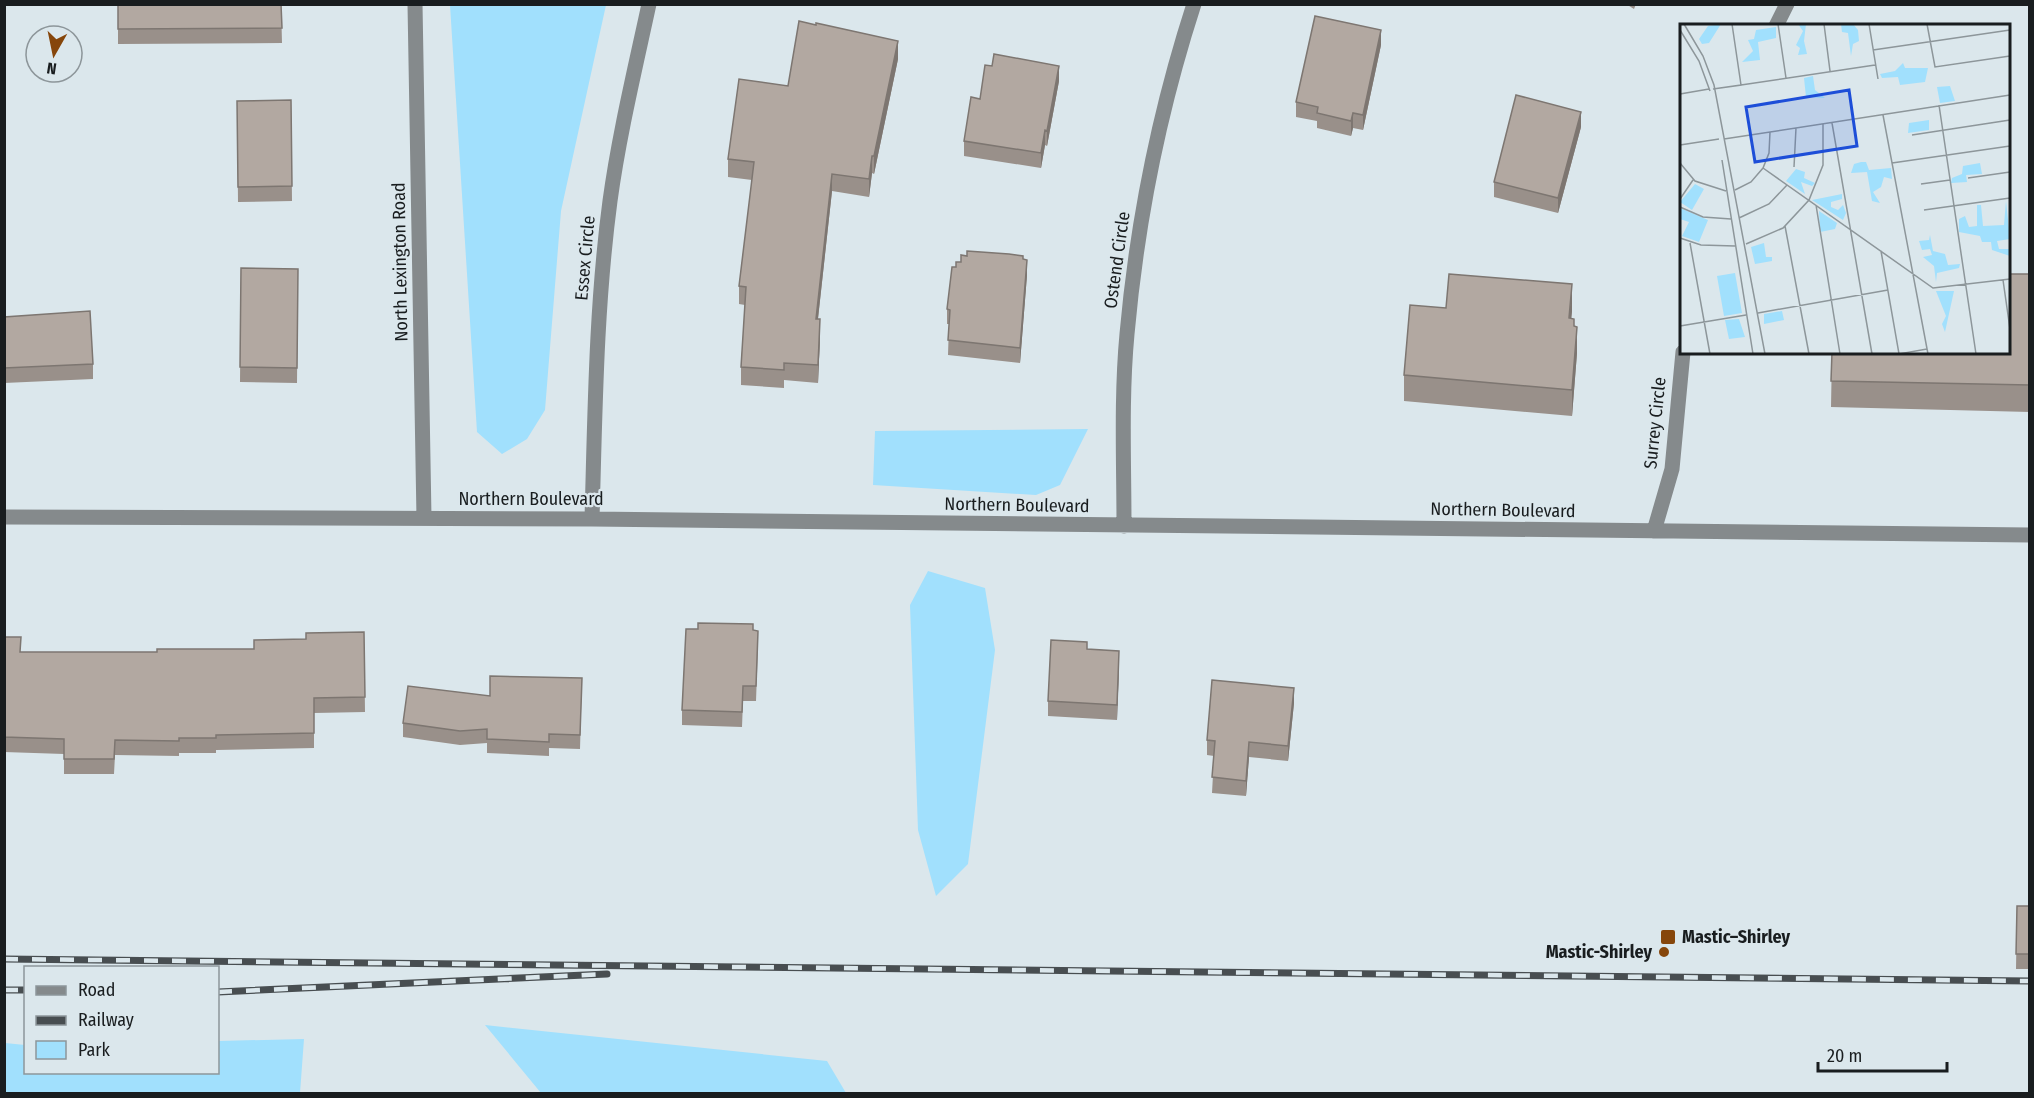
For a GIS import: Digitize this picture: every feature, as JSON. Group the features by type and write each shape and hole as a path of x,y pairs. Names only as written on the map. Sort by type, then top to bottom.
{"street":[{"name":"North Lexington Road","path":"415,4 424,519"},
{"name":"Essex Circle","path":"592,519 600,295 609,211 627,105 649,4"},
{"name":"Ostend Circle","path":"1124,526 1126,336 1136,251 1151,166 1167,98 1194,4"},
{"path":"1777,24 1787,4"},
{"name":"Surrey Circle","path":"1654,531 1672,469 1683,354"},
{"name":"Northern Boulevard","path":"4,517 592,519 2030,535"}],"green space":[{"path":"450,5 606,5 561,211 545,410 527,439 502,454 477,432"},
{"path":"1088,429 1060,485 1036,495 873,485 875,431"},
{"path":"928,571 985,588 995,650 968,864 936,896 918,830 910,605"},
{"path":"485,1025 827,1061 846,1093 541,1093"},
{"path":"304,1039 300,1093 5,1093 5,1043 24,1045 24,1074 219,1074 219,1041"}],"building":[{"path":"118,4 281,4 282,28 118,29"},
{"path":"1315,16 1381,30 1363,115 1353,113 1351,121 1317,113 1318,107 1296,102"},
{"path":"799,21 898,41 869,179 832,174 816,319 820,319 818,365 784,363 784,370 741,367 746,287 739,286 754,162 728,159 739,79 788,86"},
{"path":"994,54 1059,66 1041,153 964,141 971,97 980,99 985,65 992,66"},
{"path":"1516,95 1581,112 1558,198 1494,182"},
{"path":"291,100 292,186 238,187 237,101"},
{"path":"967,251 1023,256 1023,259 1027,260 1020,348 948,340 950,310 947,309 952,267 956,267 956,262 961,262 961,255 967,256"},
{"path":"241,268 298,269 297,368 240,367"},
{"path":"1449,274 1572,284 1569,318 1574,319 1574,326 1577,327 1572,390 1404,375 1410,305 1446,308"},
{"path":"2010,274 2030,274 2030,385 1831,381 1832,354 2010,354"},
{"path":"90,311 93,364 4,368 4,317"},
{"path":"698,623 753,624 753,630 758,631 756,686 743,686 742,712 682,710 686,629 698,629"},
{"path":"364,632 365,697 314,698 314,733 216,735 216,738 179,738 179,741 115,740 114,759 64,759 64,739 4,737 4,637 21,637 20,652 157,652 157,649 254,649 254,640 306,639 306,633"},
{"path":"1051,640 1087,642 1087,649 1119,651 1117,705 1048,701"},
{"path":"490,676 582,678 580,735 549,734 549,742 487,739 487,729 460,731 403,723 408,686 490,696"},
{"path":"1212,680 1294,688 1288,746 1249,742 1246,781 1212,777 1215,741 1207,740"},
{"path":"2017,906 2030,906 2030,954 2016,954"}],"railway":[{"path":"4,959 2030,981"},
{"path":"219,992 607,974"},
{"path":"4,990 24,990"}],"place":[{"name":"Mastic–Shirley","path":"1668,937"},
{"name":"Mastic-Shirley","path":"1664,952"}]}
